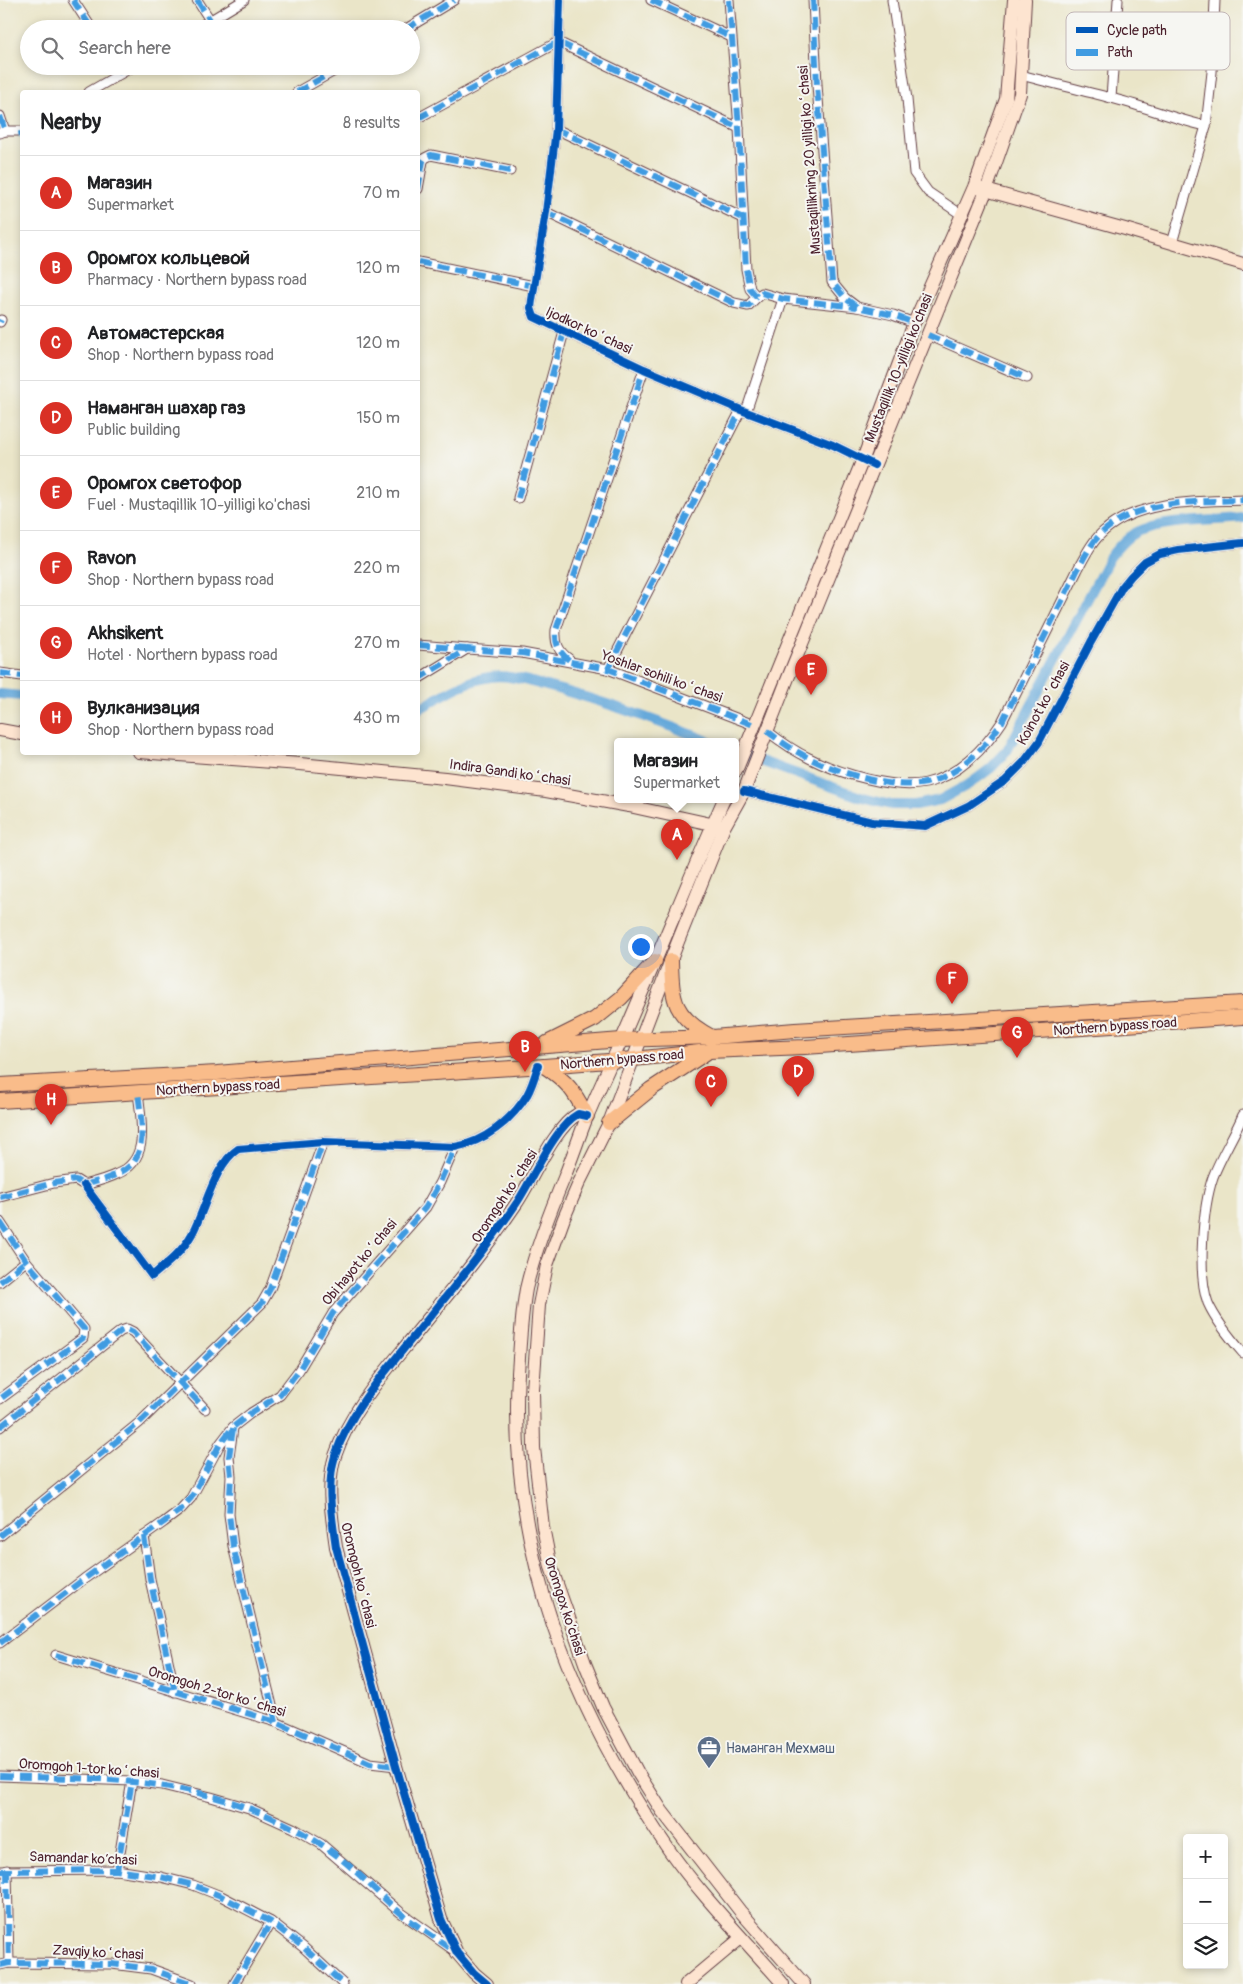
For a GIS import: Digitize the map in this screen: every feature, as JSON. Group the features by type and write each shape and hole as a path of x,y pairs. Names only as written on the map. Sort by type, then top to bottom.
{"main road":[{"name":"Mustaqillik 10-yilligi ko'chasi","path":"739,763 863,459 914,323 962,215 980,189 1006,99 1014,0"},
{"name":"Mustaqillik 10-yilligi ko'chasi","path":"739,796 746,786 928,335 980,189 1017,102 1021,74 1025,0"},
{"path":"980,189 1243,264"},
{"path":"0,730 20,734"},
{"name":"Indira Gandi koʻchasi","path":"179,755 445,778 546,791 718,826"},
{"path":"718,826 723,803"},
{"name":"Mustaqillik 10-yilligi ko'chasi","path":"718,826 734,803"},
{"name":"Oromgox ko‘chasi","path":"718,826 634,1059 609,1123 578,1183 548,1264 539,1305 536,1332 533,1390 534,1448 543,1527 551,1567 603,1708 638,1773 662,1811 702,1865 804,1984"},
{"name":"Oromgox ko‘chasi","path":"718,826 587,1116 549,1212 526,1288 520,1334 516,1436 525,1514 534,1560 579,1693 604,1744 627,1784 671,1852 741,1938 783,1984"},
{"path":"670,961 671,990 681,1015 696,1028 713,1037"},
{"path":"540,1046 595,1019 621,998 655,962"},
{"name":"Northern bypass road","path":"0,1101 138,1092 217,1080 540,1046 621,1040 713,1037 795,1030 1243,1003"},
{"name":"Northern bypass road","path":"0,1085 217,1080 541,1066 709,1051 805,1047 1243,1017"},
{"path":"609,1123 651,1089 709,1051"},
{"path":"541,1066 564,1080 574,1091 587,1116"},
{"name":"Oromgoh koʻchasi","path":"487,1984 474,1973 457,1953 442,1919 396,1766 336,1546 331,1511 332,1478 335,1458 343,1438 360,1407 390,1366 489,1244 520,1199 563,1126 578,1114 587,1116"},
{"path":"686,1984 741,1938"}],"street":[{"path":"73,0 86,20"},
{"path":"196,0 210,20 244,0"},
{"path":"420,21 454,0"},
{"name":"Ijodkor koʻchasi","path":"560,0 556,129 546,212 531,308 534,317 644,369 874,465"},
{"path":"651,0 731,37"},
{"path":"730,0 731,37 739,128 746,275 750,289 757,297"},
{"name":"Mustaqillikning 20 yilligi koʻchasi","path":"813,0 817,85 832,282 838,291 857,307"},
{"path":"892,0 908,99 914,173 928,192 962,215"},
{"path":"420,117 558,42 739,128"},
{"path":"1111,98 1113,70"},
{"path":"1172,243 1206,126 1212,70"},
{"path":"1021,74 1074,90 1111,98 1174,119 1206,126"},
{"path":"92,90 112,75"},
{"path":"301,90 327,75"},
{"path":"0,116 3,132 20,134"},
{"path":"556,129 743,218"},
{"path":"420,178 423,161 431,155 510,171"},
{"name":"Mustaqillikning 20 yilligi koʻchasi","path":"546,212 734,303 748,306 762,293 783,299 857,307 893,315 914,323"},
{"path":"420,262 534,286"},
{"path":"608,669 744,411 783,299"},
{"path":"518,498 564,332"},
{"path":"928,335 1027,378"},
{"path":"571,661 560,653 556,644 556,630 644,369"},
{"path":"766,735 808,758 856,775 899,785 928,783 941,777 972,758 992,738 1002,722 1078,569 1089,549 1103,532 1118,522 1149,510 1186,503 1243,500"},
{"name":"Koinot koʻchasi","path":"746,786 872,822 925,826 945,818 989,792 1024,762 1051,720 1082,658 1122,587 1145,562 1160,554 1178,550 1243,543"},
{"name":"Yoshlar sohili koʻchasi","path":"420,645 522,652 608,669 752,730"},
{"path":"420,678 467,649"},
{"path":"0,672 20,676"},
{"path":"0,1197 54,1183 76,1180 84,1185 152,1276 178,1256 192,1234 218,1174 233,1152 238,1148 323,1142 455,1147 476,1142 511,1115 527,1095 541,1066"},
{"path":"84,1185 119,1174 133,1164 140,1154 142,1142 138,1092"},
{"path":"1243,1115 1213,1178 1205,1222 1202,1272 1208,1304 1225,1332 1243,1353"},
{"path":"0,1536 139,1424 262,1303 270,1289 323,1142"},
{"name":"Obi hayot koʻchasi","path":"233,1427 280,1395 299,1370 333,1313 382,1254 426,1207 440,1182 455,1147"},
{"path":"0,1222 26,1261 84,1329 83,1338 0,1399"},
{"path":"0,1282 26,1261"},
{"path":"0,1427 127,1329 133,1332 205,1408"},
{"path":"0,1643 84,1579 180,1510 191,1498 220,1444 233,1427"},
{"path":"233,1427 229,1457 231,1476 229,1514 233,1546 276,1722"},
{"path":"144,1536 149,1573 175,1692"},
{"name":"Oromgoh 2-tor koʻchasi","path":"56,1655 276,1722 370,1763 396,1766"},
{"name":"Oromgoh 1-tor koʻchasi","path":"0,1776 132,1781 162,1785 211,1796 249,1808 321,1844 400,1912 457,1953"},
{"path":"117,1870 132,1781"},
{"path":"4,1870 4,1964"},
{"name":"Samandar ko‘chasi","path":"4,1870 117,1870 161,1877 194,1886 221,1896 271,1922 303,1947 343,1984"},
{"path":"234,1984 271,1922"},
{"name":"Zavqiy koʻchasi","path":"4,1964 112,1964 151,1969 192,1984"}],"waterway":[{"path":"739,753 863,798 891,805 916,805 940,800 971,783 991,768 1007,751 1110,557 1123,542 1139,531 1150,527 1243,518"},
{"path":"420,709 470,682 498,676 528,681 590,699 701,738"},
{"path":"0,694 20,696"}],"marked path":[{"path":"73,0 86,20"},
{"path":"197,0 210,20"},
{"path":"420,21 454,0"},
{"path":"651,0 731,37"},
{"path":"729,0 739,128 746,269 750,289 757,297 762,293 783,299 857,307"},
{"path":"813,0 817,85 832,282 845,298 857,307 893,315 914,323"},
{"path":"420,117 558,42 739,128"},
{"path":"301,90 327,75"},
{"path":"0,116 5,131"},
{"path":"556,129 743,218"},
{"path":"420,178 423,161 431,155 510,171"},
{"path":"546,212 734,303 748,306 757,297"},
{"path":"420,262 534,286"},
{"path":"518,498 564,332"},
{"path":"928,335 1027,378"},
{"path":"569,660 558,647 556,630 644,369"},
{"path":"608,669 741,410"},
{"path":"767,731 787,746 821,764 866,779 913,785 926,783 949,774 970,760 1002,722 1078,569 1089,549 1104,531 1118,521 1152,508 1189,502 1243,500"},
{"path":"420,645 467,649"},
{"path":"420,678 467,649 522,653 608,669 754,725"},
{"path":"0,673 20,676"},
{"path":"0,1197 54,1183 76,1180 84,1185 117,1174 128,1168 135,1159 141,1139 142,1127 138,1092"},
{"path":"0,1536 139,1423 262,1303 270,1289 323,1142"},
{"path":"0,1643 84,1579 180,1510 191,1498 220,1444 233,1427 280,1395 299,1370 333,1313 426,1207 440,1182 455,1147"},
{"path":"0,1222 26,1261 84,1329 83,1338 0,1399"},
{"path":"0,1282 26,1261"},
{"path":"0,1427 121,1331 127,1329 133,1332 205,1409"},
{"path":"233,1428 229,1457 231,1476 229,1514 233,1546 276,1722"},
{"path":"144,1536 150,1579 175,1692"},
{"path":"56,1655 276,1722 370,1763 396,1766"},
{"path":"0,1776 100,1779 157,1785 206,1795 253,1810 298,1831 330,1850 417,1926 453,1950"},
{"path":"117,1870 132,1781"},
{"path":"7,1870 9,1963"},
{"path":"0,1871 117,1870 161,1877 193,1885 221,1896 271,1922 303,1947 343,1984"},
{"path":"234,1984 271,1922"},
{"path":"0,1965 9,1963 112,1964 151,1969 192,1984"}],"cycle path":[{"path":"560,0 556,129 546,212 531,308 534,317 644,369 741,410 833,445 874,465"},
{"path":"744,791 872,822 925,826 968,806 1005,781 1024,762 1039,742 1122,587 1145,562 1160,554 1178,550 1243,543"},
{"path":"84,1185 152,1276 184,1246 197,1224 211,1188 223,1165 238,1149 323,1142 455,1147 466,1144 486,1135 505,1122 527,1095 538,1066"},
{"path":"487,1984 474,1973 457,1953 441,1919 396,1766 336,1547 330,1490 332,1467 342,1439 369,1393 492,1238 516,1204 560,1130 578,1114 587,1116"}],"place":[{"name":"Оромгох светофор","path":"811,695"},
{"name":"Магазин","path":"677,860"},
{"name":"Ravon","path":"952,1004"},
{"name":"Akhsikent","path":"1017,1058"},
{"name":"Оромгох кольцевой","path":"525,1072"},
{"name":"Наманган шахар газ","path":"798,1097"},
{"name":"Автомастерская","path":"711,1107"},
{"name":"Вулканизация","path":"51,1125"},
{"name":"Наманган Мехмаш","path":"709,1769"}]}
